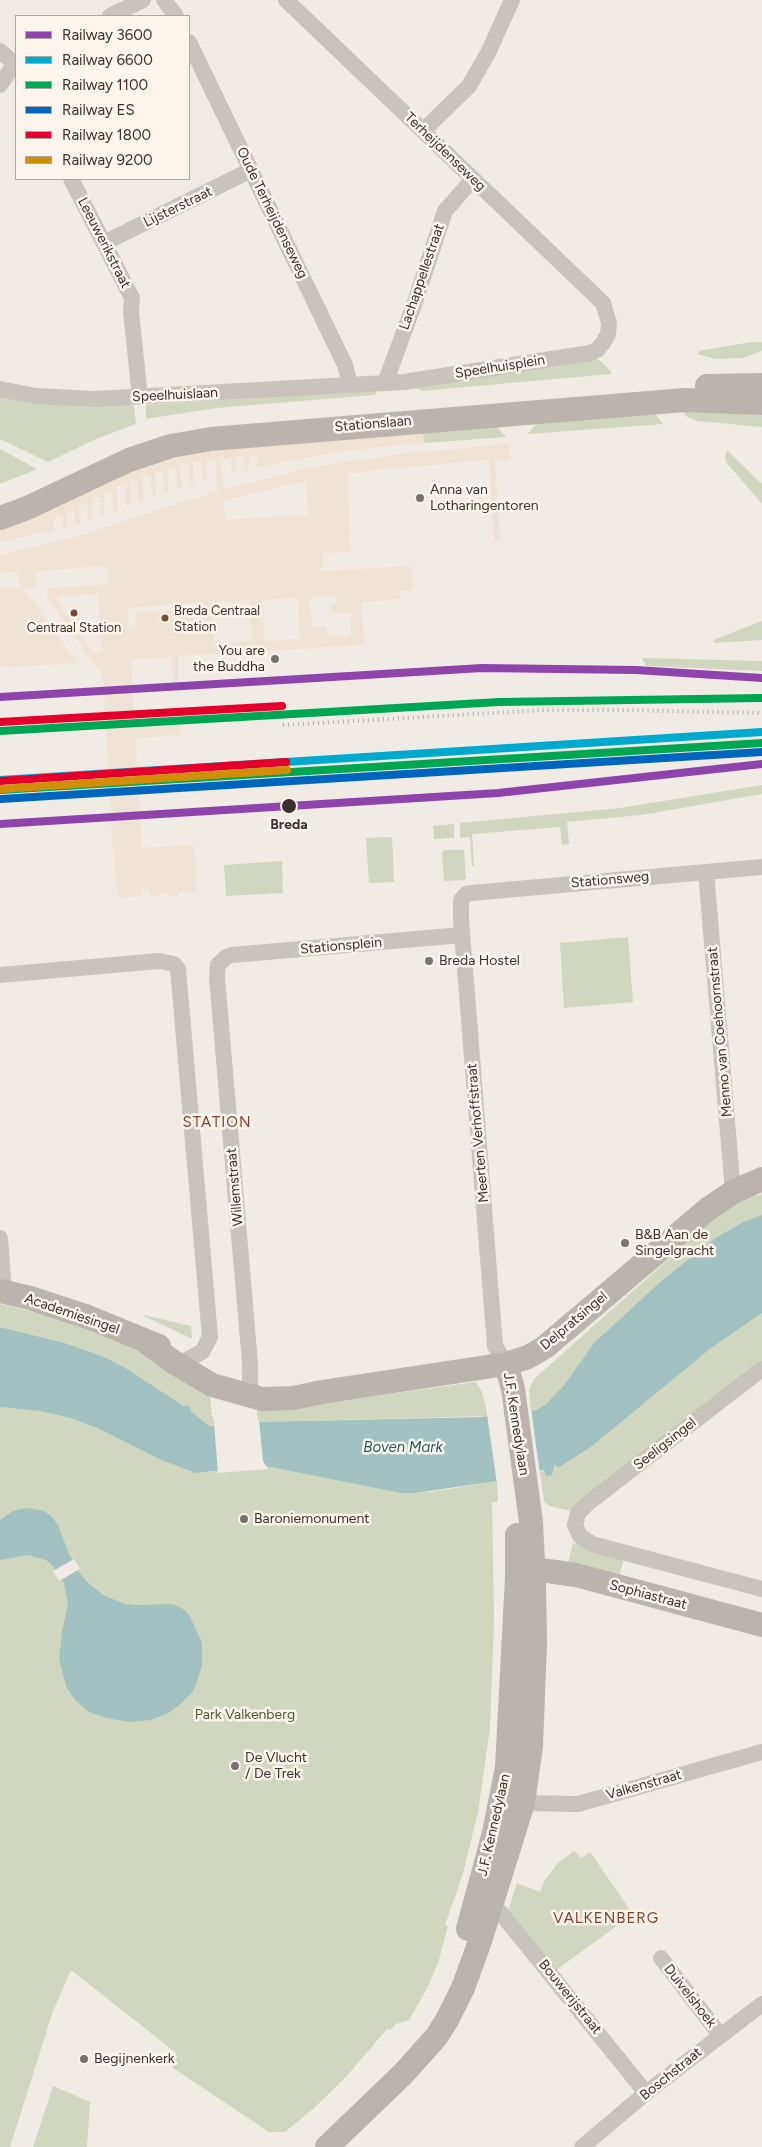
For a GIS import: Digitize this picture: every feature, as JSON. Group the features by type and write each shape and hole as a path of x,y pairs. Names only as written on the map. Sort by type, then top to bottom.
{"street":[{"path":"112,15 143,0"},
{"path":"164,0 175,15"},
{"name":"Terheijdenseweg","path":"286,0 603,303"},
{"path":"423,131 469,86 488,53 512,0"},
{"name":"Oude Terheijdenseweg","path":"190,44 346,365 350,385"},
{"path":"0,51 15,62"},
{"path":"0,85 15,64"},
{"name":"Lijsterstraat","path":"104,242 251,170"},
{"name":"Lachappellestraat","path":"384,383 415,302 445,211 473,179"},
{"name":"Leeuwerikstraat","path":"72,180 132,298 131,312 140,397"},
{"name":"Speelhuisplein","path":"350,385 404,382 590,353 600,347 608,334 609,323 603,303"},
{"name":"Speelhuislaan","path":"0,389 36,396 66,399 140,397 350,385"},
{"name":"Stationslaan","path":"0,506 125,449 169,435 201,429 262,421 651,388 762,385"},
{"name":"Stationslaan","path":"0,518 36,504 129,460 171,446 211,439 685,400 762,403"},
{"name":"Stationsweg","path":"461,900 466,894 472,893 762,867"},
{"name":"Menno van Coehoornstraat","path":"706,872 733,1192"},
{"name":"Meerten Verhoffstraat","path":"461,900 462,935 495,1346 506,1364"},
{"name":"Stationsplein","path":"221,960 232,955 462,935"},
{"name":"Willemstraat","path":"221,960 217,970 249,1353 239,1386"},
{"path":"0,975 159,961 174,964 179,974 210,1337 205,1350 188,1359"},
{"name":"Delpratsingel","path":"239,1386 322,1392 506,1364 533,1355 546,1347 684,1228 733,1192 762,1179"},
{"path":"0,1238 2,1292"},
{"name":"Academiesingel","path":"2,1292 30,1298 88,1316 188,1359 239,1386"},
{"name":"Academiesingel","path":"143,1340 197,1377 239,1386"},
{"name":"J.F. Kennedylaan","path":"310,2147 352,2108 408,2050 439,2008 456,1970 532,1746 535,1638 534,1569 509,1405 506,1364"},
{"name":"Seeligsingel","path":"762,1369 587,1504 578,1513 575,1525 580,1536 592,1544 762,1589"},
{"name":"J.F. Kennedylaan","path":"327,2147 383,2095 437,2036 462,1988 492,1902 512,1801 509,1743 517,1578 516,1521 520,1485"},
{"name":"Sophiastraat","path":"534,1569 576,1575 762,1625"},
{"name":"Valkenstraat","path":"512,1801 578,1804 762,1752"},
{"name":"Bouwerijstraat","path":"492,1902 646,2093"},
{"name":"Duivelshoek","path":"661,1958 720,2035"},
{"name":"Boschstraat","path":"582,2147 646,2093 762,2004"}],"green space":[{"path":"751,342 762,342 762,351 743,358 716,359 697,354 699,351"},
{"path":"596,357 611,371 611,374 421,391 418,388 419,386"},
{"path":"374,390 377,392 374,395 216,408 146,419 146,405"},
{"path":"0,395 134,405 136,424 96,439 48,462 0,439"},
{"path":"679,407 762,414 762,427 698,421 687,417"},
{"path":"650,408 663,424 528,434 537,423"},
{"path":"422,426 496,426 506,437 424,443"},
{"path":"0,449 37,469 0,484"},
{"path":"727,450 762,484 762,504 726,462"},
{"path":"762,621 762,640 714,643 713,640"},
{"path":"642,658 762,661 762,671 646,666"},
{"path":"762,785 762,794 641,815 567,822 569,844 562,845 560,827 472,834 474,866 472,866 470,837 460,838 460,823 620,808"},
{"path":"454,824 454,838 434,839 433,826"},
{"path":"392,837 394,882 369,883 366,838"},
{"path":"444,850 464,850 466,878 464,880 444,881 442,853"},
{"path":"282,861 283,893 226,896 224,865"},
{"path":"628,937 633,1002 564,1008 560,943"},
{"path":"762,1194 762,1215 743,1222 714,1239 661,1281 594,1343 564,1385 545,1405 531,1411 529,1390 534,1379 708,1224 741,1200"},
{"path":"0,1304 67,1320 127,1345 147,1356 210,1395 212,1414 210,1415 213,1417 215,1425 209,1426 191,1411 187,1405 184,1406 124,1367 102,1356 65,1343 0,1327"},
{"path":"762,1313 762,1363 571,1511 550,1506 544,1502 540,1472 556,1465 558,1468 591,1447 710,1349"},
{"path":"144,1316 191,1326 192,1339"},
{"path":"476,1382 482,1392 488,1416 259,1422 257,1415 257,1409 303,1406"},
{"name":"Park Valkenberg","path":"0,1407 40,1411 70,1418 97,1428 161,1460 191,1472 265,1466 400,1493 431,1492 497,1481 498,1499 497,1502 492,1502 494,1620 490,1728 478,1812 463,1873 445,1925 448,1926 439,1960 427,1989 409,2020 396,2024 390,2030 387,2029 345,2078 314,2108 285,2132 269,2132 173,2068 175,2052 71,1970 53,2011 10,2147 0,2147"},
{"path":"573,1543 624,1557 618,1581 567,1566"},
{"path":"574,1851 581,1858 590,1852 633,1914 555,1971 507,1914 517,1883 540,1892 545,1880 558,1863"},
{"path":"53,2086 90,2102 87,2147 33,2147"}],"shaded area":[{"path":"422,426 424,443 343,451 257,467 257,456 249,456 249,469 245,470 244,456 236,457 236,472 232,473 231,458 221,459 224,490 304,469 346,462 409,453 509,444 510,459 495,460 500,541 494,541 489,460 347,474 351,551 322,553 323,568 318,568 318,571 412,566 413,589 400,591 400,599 361,602 364,645 178,656 178,685 174,686 172,657 131,659 134,719 179,717 181,735 135,738 137,766 183,764 184,781 138,784 142,848 193,845 197,872 195,873 196,892 179,892 178,896 173,897 169,893 150,896 149,889 142,890 141,896 119,898 114,866 103,676 48,599 47,588 109,584 107,566 36,571 37,586 25,588 19,587 18,572 0,573 0,555 73,538 217,491 215,459 206,460 207,480 203,481 201,462 193,462 194,484 190,485 189,465 180,465 182,488 177,489 176,468 168,468 169,492 164,493 163,472 155,472 156,496 152,498 150,476 142,476 144,501 139,503 137,481 130,481 131,506 126,507 125,486 117,486 118,510 113,512 112,491 104,492 105,514 101,516 100,498 92,498 93,518 88,520 87,504 79,505 80,523 75,524 74,511 66,511 67,526 62,527 62,516 54,517 54,530 0,542 0,523 141,468 193,454","holes":["306,481 308,515 225,520 224,500","98,594 102,651 94,652 56,600 60,596","336,595 336,604 331,604 332,613 350,613 351,635 327,637 326,626 312,627 310,597","297,598 300,639 265,641 262,600","250,600 252,641 233,643 214,644 211,603 230,601 233,640 231,602","200,603 201,627 175,629 194,627 193,610 135,613 136,630 156,630 129,631 127,608"]},
{"path":"0,589 24,589 77,663 0,667"}],"water":[{"name":"Boven Mark","path":"762,1215 762,1313 710,1349 591,1447 558,1468 556,1465 554,1466 552,1475 546,1476 544,1470 497,1481 415,1493 400,1493 265,1466 195,1473 161,1460 97,1428 70,1418 40,1411 0,1407 0,1327 65,1343 102,1356 124,1367 184,1406 187,1405 191,1411 209,1426 259,1422 480,1417 536,1410 545,1405 564,1385 594,1343 661,1281 714,1239 743,1222"},
{"path":"27,1508 44,1511 52,1517 58,1525 78,1571 87,1582 103,1595 125,1604 172,1604 183,1609 190,1616 202,1643 202,1665 191,1694 170,1712 151,1720 129,1722 89,1712 75,1700 66,1686 59,1659 68,1604 64,1583 52,1565 46,1560 28,1555 0,1560 0,1520 13,1511"}],"pier":[{"path":"531,1408 540,1474 497,1484 487,1414"},
{"path":"259,1420 263,1461 268,1469 218,1473 214,1423"},
{"path":"74,1559 80,1569 59,1581 53,1571"}],"railway":[{"path":"283,725 544,710 762,713"}],"rail line":[{"name":"3600","path":"0,697 482,668 636,670 762,678"},
{"name":"1100","path":"0,731 499,702 762,698"},
{"name":"1800","path":"0,722 282,706"},
{"name":"6600","path":"0,780 762,732"},
{"name":"1100","path":"0,790 762,743"},
{"name":"ES","path":"1,799 762,752"},
{"name":"1800","path":"0,781 286,762"},
{"name":"3600","path":"0,824 498,793 762,764"},
{"name":"9200","path":"1,789 287,770"}],"place":[{"name":"Anna van Lotharingentoren","path":"420,498"},
{"name":"Centraal Station","path":"74,613"},
{"name":"Breda Centraal Station","path":"165,618"},
{"name":"You are the Buddha","path":"275,659"},
{"name":"Breda","path":"289,806"},
{"name":"Breda Hostel","path":"429,961"},
{"name":"B&B Aan de Singelgracht","path":"625,1243"},
{"name":"Baroniemonument","path":"244,1519"},
{"name":"De Vlucht / De Trek","path":"235,1766"},
{"name":"Begijnenkerk","path":"84,2059"}],"district":[{"name":"STATION","path":"217,1123"},
{"name":"VALKENBERG","path":"606,1919"}]}
